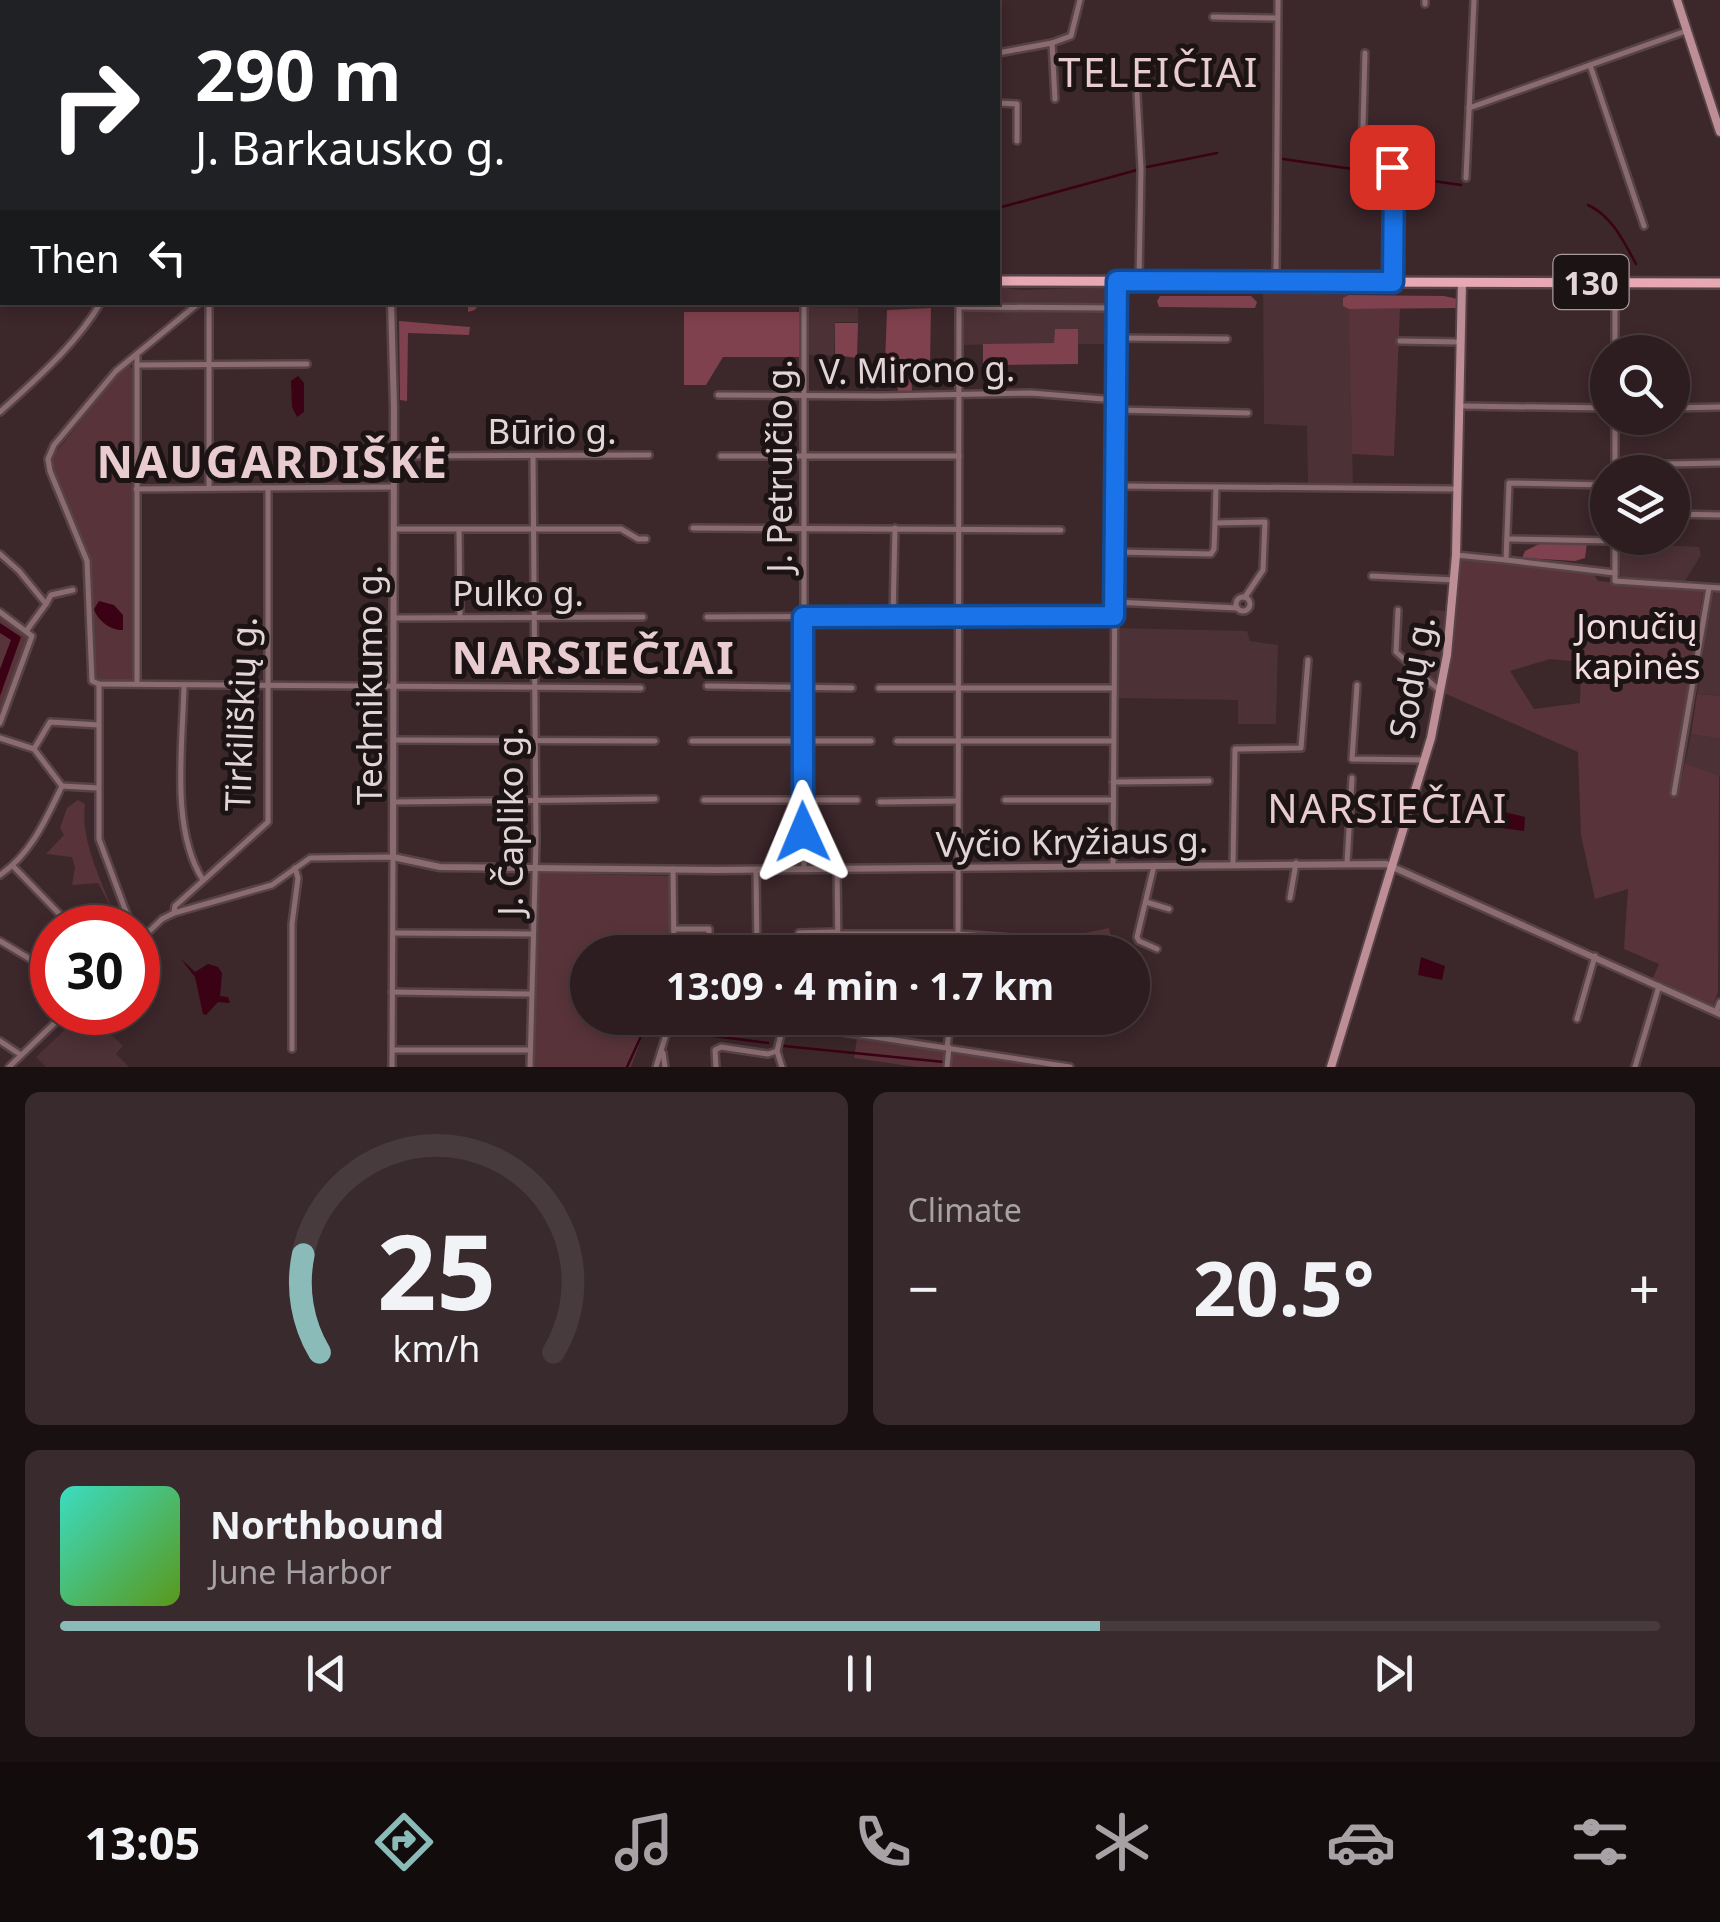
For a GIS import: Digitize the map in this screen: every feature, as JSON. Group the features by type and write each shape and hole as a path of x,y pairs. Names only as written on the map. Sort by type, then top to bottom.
{"main road":[{"path":"1677,0 1720,132"},
{"name":"130","path":"1000,281 1720,283"},
{"name":"Sodų g.","path":"1331,1067 1442,692 1456,555 1462,282"}],"street":[{"path":"1000,53 1071,36 1080,0"},
{"path":"1276,282 1278,0"},
{"path":"1466,178 1474,0"},
{"path":"1213,18 1278,18"},
{"path":"1469,108 1686,31"},
{"path":"1052,43 1055,99"},
{"path":"1365,53 1362,162 1392,167 1394,172 1393,282"},
{"path":"1590,65 1644,226"},
{"path":"1137,94 1140,281"},
{"path":"1000,103 1017,104 1017,140"},
{"path":"1112,865 1117,281"},
{"path":"1615,282 1615,335"},
{"path":"0,411 56,357 98,305"},
{"path":"123,905 99,839 98,725 87,560 48,459 54,445 116,371 137,361 197,305"},
{"path":"209,305 210,486"},
{"name":"Technikumo g.","path":"391,305 392,1067"},
{"name":"J. Petruičio g.","path":"804,305 804,870"},
{"path":"959,934 958,305 1116,308"},
{"path":"1116,338 1227,338"},
{"path":"1400,340 1460,342"},
{"path":"137,361 307,364"},
{"path":"137,361 137,684"},
{"name":"V. Mirono g.","path":"718,395 1064,394 1116,400"},
{"path":"1458,406 1590,408"},
{"path":"1690,408 1720,408"},
{"path":"1116,410 1248,413"},
{"name":"Būrio g.","path":"394,456 649,455"},
{"name":"J. Čapliko g.","path":"530,1067 536,800 533,456"},
{"path":"721,456 959,456"},
{"path":"1690,465 1720,464"},
{"path":"1506,560 1509,483 1590,485"},
{"path":"1116,486 1456,490"},
{"path":"136,489 394,487"},
{"path":"1115,552 1210,554 1214,550 1216,487"},
{"name":"Tirkiliškių g.","path":"160,921 174,913 175,906 268,822 268,490"},
{"path":"1690,514 1720,515"},
{"path":"1215,523 1265,522 1263,570 1245,597 1222,605"},
{"path":"693,528 1061,530"},
{"path":"893,616 896,528"},
{"path":"394,529 621,529 646,539"},
{"path":"459,530 460,617"},
{"path":"1507,540 1590,540"},
{"path":"0,554 46,604"},
{"path":"1456,555 1615,573"},
{"path":"1615,555 1615,582 1720,588"},
{"path":"1372,576 1454,580"},
{"path":"1674,793 1709,588"},
{"path":"26,630 51,595 73,590"},
{"path":"1114,602 1222,605 1243,611 1250,602 1245,597"},
{"path":"1237,600 1237,608"},
{"path":"1398,610 1399,657 1442,692"},
{"path":"0,612 32,636 0,723"},
{"path":"707,618 1114,616"},
{"name":"Pulko g.","path":"394,618 644,617"},
{"path":"1233,864 1235,748 1300,748 1308,660"},
{"path":"95,683 641,688"},
{"path":"1357,684 1352,760 1425,760"},
{"path":"184,685 183,820 186,843 204,880"},
{"path":"708,686 852,688"},
{"path":"879,688 1114,688"},
{"path":"34,749 50,722 98,725"},
{"path":"0,738 34,749 62,786 98,788"},
{"path":"394,740 656,741"},
{"path":"692,742 871,741"},
{"path":"898,741 1114,741"},
{"path":"1348,863 1352,778"},
{"path":"1113,782 1209,782"},
{"path":"0,875 14,866 39,833 62,786"},
{"path":"393,802 655,799"},
{"path":"704,800 856,800"},
{"path":"1005,800 1113,800"},
{"path":"880,802 958,802"},
{"path":"174,913 272,885 315,856 393,857"},
{"name":"Vyčio Kryžiaus g.","path":"393,857 440,867 756,870 1348,863 1392,866 1718,1013"},
{"path":"1290,898 1296,864"},
{"path":"1154,865 1137,937 1158,949"},
{"path":"14,866 50,905"},
{"path":"292,1049 292,924 298,878 295,868"},
{"path":"673,869 674,935"},
{"path":"837,869 838,933"},
{"path":"756,870 757,935"},
{"path":"1146,902 1169,909"},
{"path":"674,928 709,929 709,935"},
{"path":"393,932 533,934"},
{"path":"799,933 972,935"},
{"path":"0,941 30,959"},
{"path":"1577,1019 1595,956"},
{"path":"1634,1067 1658,986"},
{"path":"392,992 531,994"},
{"path":"1718,1013 1720,1002"},
{"path":"9,1067 42,1035"},
{"path":"656,1067 666,1035"},
{"path":"780,1035 782,1065"},
{"path":"864,1035 1028,1064 1070,1067"},
{"path":"947,1067 949,1035"},
{"path":"0,1040 21,1055"},
{"path":"716,1067 715,1050 721,1047 768,1054 778,1051"},
{"path":"392,1050 530,1050"},
{"path":"662,1050 665,1067"}],"shaded area":[{"path":"1000,287 1113,287 1112,344 1078,344 1078,329 1055,329 1055,343 963,345 963,305 1000,305"},
{"path":"1263,287 1349,289 1353,488 1308,487 1307,426 1264,424"},
{"path":"1160,296 1251,296 1257,302 1255,308 1159,307"},
{"path":"1444,296 1458,299 1458,308 1349,309 1343,306 1343,298"},
{"path":"809,307 858,308 858,322 835,322 834,356 809,355"},
{"path":"931,308 930,365 911,366 912,394 898,393 897,365 885,364 887,310"},
{"path":"684,312 800,312 799,357 723,357 706,385 684,385"},
{"path":"399,321 470,327 469,335 408,333 407,401 400,400"},
{"path":"835,323 858,323 857,358 835,355"},
{"path":"1055,329 1078,329 1078,364 983,365 983,344 1054,343"},
{"path":"298,376 304,383 304,412 297,417 292,407 291,381"},
{"path":"1541,543 1587,543 1585,558 1522,558 1525,551"},
{"path":"1690,547 1699,547 1701,555 1683,584 1621,580 1620,555 1690,555"},
{"path":"1720,591 1720,696 1697,694 1711,600"},
{"path":"99,601 114,605 123,615 123,630 109,627 98,617 94,609"},
{"path":"1430,610 1449,611 1440,687 1423,671"},
{"path":"0,623 21,637 0,696 0,669 11,640 0,633"},
{"path":"1117,628 1247,631 1250,641 1278,645 1276,724 1238,724 1238,700 1116,698"},
{"path":"1691,734 1720,739 1720,777 1685,763"},
{"path":"1500,811 1525,817 1524,831 1494,827"},
{"path":"1421,957 1445,966 1442,980 1418,975"},
{"path":"181,959 195,972 208,964 218,967 222,973 220,996 228,997 230,1003 218,1002 203,1014 195,977"},
{"path":"60,1035 112,1035 123,1046 116,1054 129,1067 46,1067 36,1057"}],"green space":[{"path":"1349,309 1400,309 1394,456 1352,454"},
{"path":"129,365 135,371 133,676 130,682 98,682 93,674 92,567 53,470 52,457"},
{"name":"Jonučių kapinės","path":"1461,559 1592,571 1598,581 1703,590 1671,792 1678,795 1685,763 1719,776 1718,992 1713,1005 1653,978 1659,964 1624,949 1628,889 1595,899 1581,835 1578,752 1444,693","holes":["1550,659 1581,662 1580,703 1534,709 1510,671"]},
{"path":"0,616 23,631 28,640 0,714"},
{"path":"1697,694 1720,696 1720,739 1691,734"},
{"path":"78,800 85,804 88,844 110,905 98,883 72,885 72,857 46,854 64,835 60,828 67,808"},
{"path":"538,873 670,876 671,935 570,935 570,1035 663,1035 642,1037 631,1067 534,1067"},
{"path":"1109,928 1110,935 1075,935"},
{"path":"857,1038 1046,1067 916,1067 854,1058"}],"waterway":[{"path":"1147,167 1217,153"},
{"path":"1283,159 1387,174"},
{"path":"1000,207 1137,170"},
{"path":"1398,176 1461,185"},
{"path":"1588,205 1611,223 1636,264"},
{"path":"627,1067 642,1035"},
{"path":"706,1035 768,1043"},
{"path":"784,1046 944,1062"}],"district":[{"name":"TELEIČIAI","path":"1159,71"},
{"name":"NAUGARDIŠKĖ","path":"273,460"},
{"name":"NARSIEČIAI","path":"594,656"},
{"name":"NARSIEČIAI","path":"1388,807"}],"route":[{"path":"803,832 803,617 1114,616 1117,281 1393,282 1392,167"}]}
